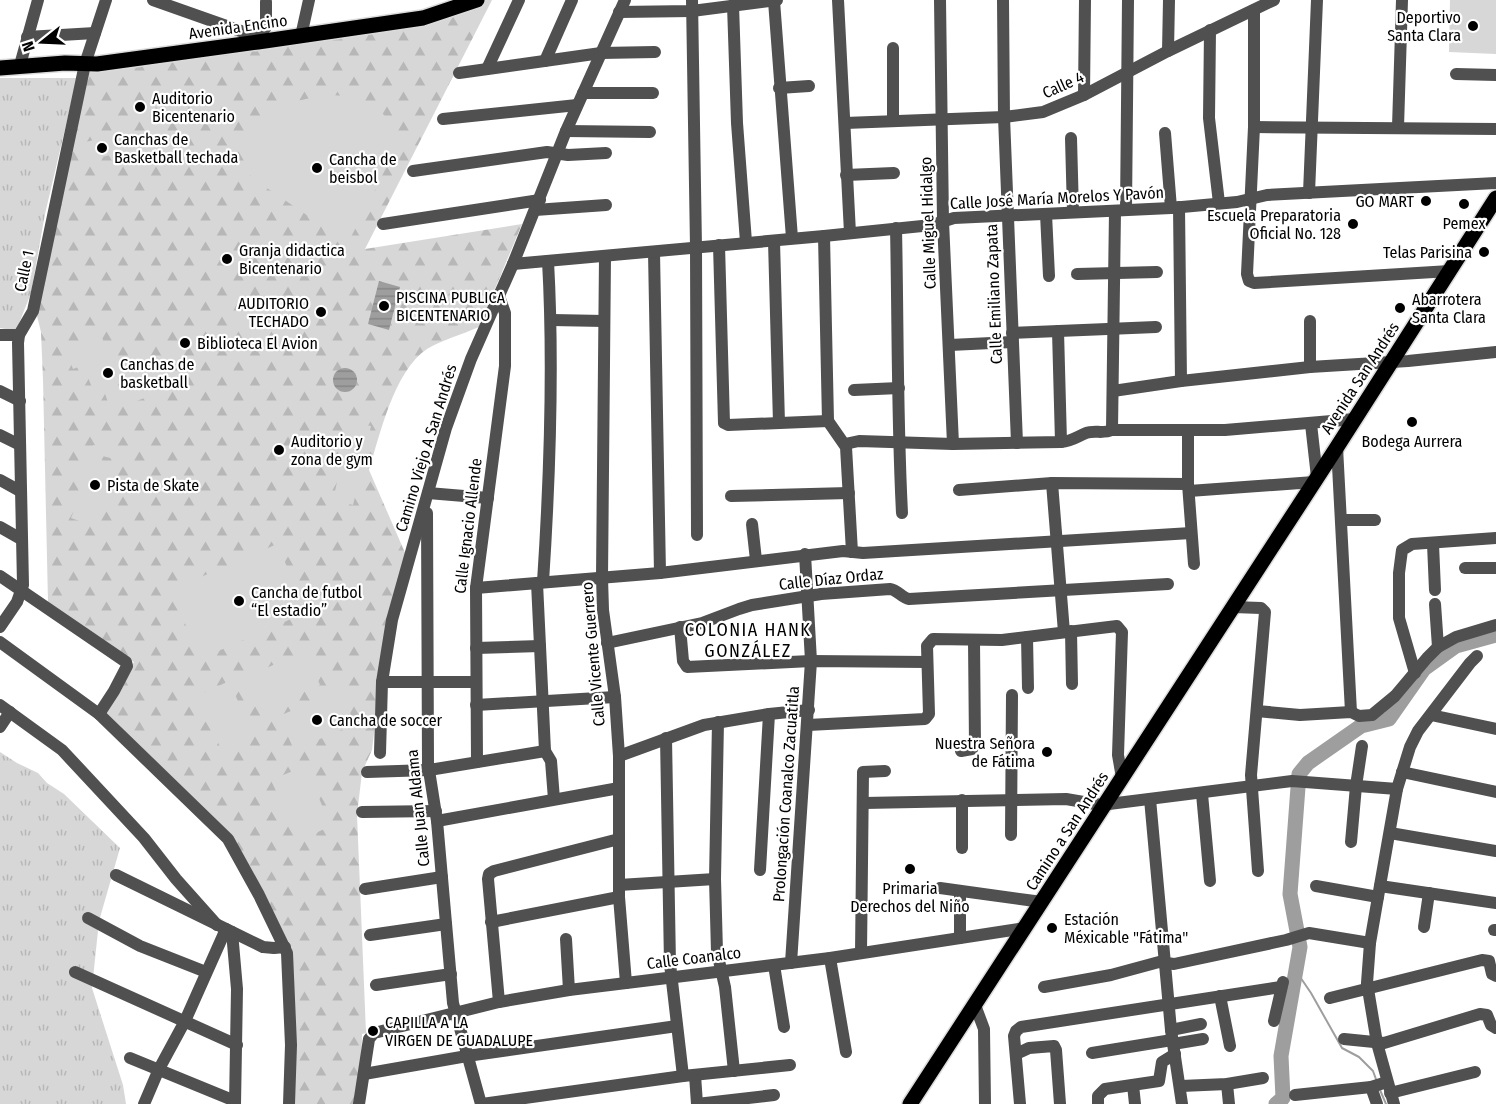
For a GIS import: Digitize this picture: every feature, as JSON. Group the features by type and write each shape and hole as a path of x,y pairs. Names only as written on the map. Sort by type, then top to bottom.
{"main road":[{"name":"Avenida Encino","path":"0,68 20,65 97,64 259,39 301,36 423,18 469,2"},
{"name":"Avenida San Andrés","path":"1252,576 1355,420 1496,198"},
{"name":"Camino a San Andrés","path":"910,1104 1252,576"}],"street":[{"path":"20,65 38,0"},
{"name":"Calle 1","path":"22,592 24,579 21,539 18,343 33,311 85,64 106,0"},
{"path":"153,0 259,39 266,27 266,2"},
{"path":"301,36 309,0"},
{"path":"488,69 519,0"},
{"path":"545,61 572,0"},
{"path":"622,6 776,0 779,88 783,112 792,238"},
{"path":"838,0 850,233"},
{"name":"Calle Miguel Hidalgo","path":"940,0 943,221 953,444"},
{"name":"Calle Emiliano Zapata","path":"1003,0 1007,216 1017,442"},
{"path":"1084,95 1085,0"},
{"path":"1112,430 1113,273 1121,211 1128,0"},
{"path":"1168,51 1169,0"},
{"name":"Calle 4","path":"845,123 1004,117 1043,112 1084,95 1274,0"},
{"path":"1309,193 1317,0"},
{"path":"1398,127 1402,0"},
{"path":"741,3 737,123 746,242"},
{"path":"692,5 697,534"},
{"name":"Camino Viejo A San Andrés","path":"380,753 382,682 392,620 457,393 538,205 556,154 622,6"},
{"path":"1254,10 1254,127 1247,274 1249,281 1266,282 1450,271"},
{"path":"1210,30 1209,118 1219,203"},
{"path":"27,37 95,33"},
{"path":"893,48 893,121"},
{"path":"459,73 601,53 655,52"},
{"path":"1456,74 1496,75"},
{"path":"779,88 809,86"},
{"path":"583,93 653,93"},
{"path":"443,119 578,105"},
{"path":"1254,127 1496,129"},
{"path":"566,131 650,132"},
{"path":"1165,133 1175,207 1181,381"},
{"path":"1071,138 1073,212"},
{"path":"413,171 547,152 556,154 606,153"},
{"path":"846,175 894,174"},
{"name":"Calle José María Morelos Y Pavón","path":"513,264 932,225 954,218 1121,211 1219,203 1267,195 1496,183"},
{"path":"383,224 538,205 606,205"},
{"path":"1046,214 1048,276"},
{"path":"896,228 898,443 902,513"},
{"path":"824,236 828,421 845,444 852,552"},
{"path":"774,240 778,423"},
{"path":"720,245 724,423 728,425 828,421"},
{"path":"654,252 660,573"},
{"name":"Calle Vicente Guerrero","path":"605,256 602,578 619,756 619,891 626,983"},
{"path":"548,261 552,320 550,474 540,583 540,646 545,751 551,761 554,799"},
{"path":"1077,274 1157,272"},
{"name":"Calle Ignacio Allende","path":"477,762 476,588 505,366 505,313 499,296"},
{"path":"552,320 604,321"},
{"path":"1310,321 1311,367"},
{"path":"950,345 1058,331 1156,327"},
{"path":"1058,331 1061,442"},
{"path":"0,335 20,335"},
{"path":"1113,390 1311,367 1496,352"},
{"path":"854,390 899,388"},
{"path":"0,391 20,401"},
{"path":"845,444 859,441 953,444 1061,442 1077,439 1087,433 1112,430 1225,430 1355,420"},
{"path":"959,490 1052,483 1188,488 1316,480 1311,424"},
{"path":"1188,430 1188,488 1194,564"},
{"path":"0,435 20,445"},
{"path":"1337,447 1351,712"},
{"path":"0,480 20,491"},
{"path":"1052,483 1060,589 1068,631 1072,684"},
{"path":"731,496 849,493"},
{"path":"428,494 488,498"},
{"name":"Calle Juan Aldama","path":"428,494 429,770 436,816 455,1012 482,1104"},
{"path":"1342,520 1375,520"},
{"path":"752,524 756,560"},
{"path":"0,527 21,539"},
{"path":"476,588 660,573 805,554 862,553 1191,533"},
{"path":"1415,673 1399,618 1399,573 1404,548 1412,544 1496,538"},
{"path":"1433,544 1435,590"},
{"name":"Prolongación Coanalco Zacuatitla","path":"791,963 811,661 805,554"},
{"path":"1465,568 1496,568"},
{"path":"0,576 126,662 127,666 114,692 99,714"},
{"name":"Calle Díaz Ordaz","path":"607,643 716,619 745,607 808,596 890,589 896,590 909,599 1168,584"},
{"path":"0,627 22,592"},
{"path":"1435,604 1438,647"},
{"path":"1233,607 1264,609 1265,618 1251,786 1258,871"},
{"path":"1257,711 1300,715 1351,712 1359,716 1377,712 1395,696 1438,647 1456,638 1496,625"},
{"path":"808,725 925,719 929,714 927,646 931,640 974,641 1027,637 1114,626 1119,627 1122,632 1118,755 1122,777"},
{"path":"680,627 683,661 687,667 811,661 927,662"},
{"path":"1027,637 1028,688"},
{"path":"960,751 972,749 975,745 974,641"},
{"path":"0,642 99,714 225,836 259,895 285,947 289,966 291,1045 289,1104"},
{"path":"476,648 540,646"},
{"path":"1377,1104 1383,1089 1368,989 1370,943 1398,789 1413,740 1470,663 1478,656"},
{"path":"382,682 476,682"},
{"path":"1011,835 1012,695"},
{"path":"476,705 615,697"},
{"path":"0,728 5,708 62,750 144,838 176,879 225,928 237,989 235,1102 130,1058"},
{"path":"619,756 692,728 769,714 809,710"},
{"path":"760,870 769,714"},
{"path":"1431,716 1496,729"},
{"path":"718,722 715,879 717,952 725,987 734,1071"},
{"path":"666,738 667,882 671,977 677,1026 697,1104 774,1095"},
{"path":"1351,842 1362,746"},
{"path":"367,772 429,770 545,751"},
{"path":"861,953 863,772 885,771"},
{"path":"1402,772 1496,792"},
{"path":"864,803 1066,799 1106,804 1202,794 1292,781 1398,789"},
{"path":"362,812 436,816 619,788"},
{"path":"1202,794 1210,881"},
{"path":"1150,799 1164,963 1182,1104"},
{"path":"962,800 962,848"},
{"path":"1390,833 1496,851"},
{"path":"499,1002 489,874 619,839"},
{"path":"116,875 170,899 263,947 285,947"},
{"path":"365,889 442,877"},
{"path":"491,922 619,891 667,882 715,879"},
{"path":"1317,886 1429,893 1496,903"},
{"path":"940,888 1042,902"},
{"path":"960,891 960,938"},
{"path":"1424,927 1429,893"},
{"path":"88,918 140,946 206,972"},
{"path":"370,936 446,924"},
{"path":"144,1104 159,1069 184,1022 225,928"},
{"name":"Calle Coanalco","path":"364,1074 370,1036 374,1033 499,1002 569,990 830,958 1025,928"},
{"path":"1044,987 1111,975 1160,962 1174,964 1288,940 1309,933 1370,943"},
{"path":"566,939 569,990"},
{"path":"830,958 846,1052"},
{"path":"1330,998 1482,960 1489,961 1492,974 1496,976"},
{"path":"774,965 784,1027"},
{"path":"75,972 237,1045"},
{"path":"376,985 451,974"},
{"path":"1020,1104 1015,1034 1021,1028 1282,985 1274,1021"},
{"path":"1220,996 1230,1046"},
{"path":"975,1005 984,1029 985,1104"},
{"path":"1344,1038 1384,1043 1480,1014 1487,1015 1491,1025 1496,1028"},
{"path":"1098,1098 1105,1089 1159,1081 1162,1062 1173,1042 1201,1024"},
{"path":"359,1104 364,1074 467,1056 677,1026"},
{"path":"1092,1053 1203,1039"},
{"path":"1016,1054 1029,1048 1054,1046 1060,1104"},
{"path":"482,1104 529,1101 689,1075 790,1065"},
{"path":"1295,1095 1383,1089 1475,1072"},
{"path":"1181,1086 1227,1084 1263,1078"},
{"path":"1227,1084 1229,1104"},
{"path":"1133,1085 1135,1104"}],"green space":[{"path":"492,0 365,249 522,224 479,327 427,349 415,359 406,372 397,387 383,422 369,470 406,555 372,750 362,772 357,815 366,1033 362,1034 361,1074 356,1104 294,1104 293,966 230,835 105,715 134,662 48,602 41,332 35,308 88,70 428,24"},
{"name":"Deportivo Santa Clara","path":"1450,0 1496,0 1496,54 1449,52"},
{"path":"0,78 77,78 45,214 31,293 16,331 0,328"},
{"name":"Cancha de beisbol","path":"329,95 344,96 370,104 380,111 392,131 393,144 390,160 348,243 252,178 246,163 247,151 254,134 270,115 291,103"},
{"name":"Canchas de Basketball techada","path":"116,134 121,152 88,161 82,143"},
{"name":"Canchas de basketball","path":"101,335 109,355 73,369 65,349"},
{"name":"Canchas de basketball","path":"122,356 130,377 93,390 85,370"},
{"name":"Canchas de basketball","path":"140,378 147,397 111,411 104,391"},
{"path":"350,422 371,426 363,463 342,459"},
{"name":"Pista de Skate","path":"93,445 116,451 114,459 91,453"},
{"name":"Pista de Skate","path":"91,457 114,464 99,513 75,505"},
{"path":"341,464 362,469 353,505 333,500"},
{"name":"Pista de Skate","path":"75,508 97,516 94,526 71,518"},
{"name":"Cancha de futbol “El estadio”","path":"277,544 307,612 200,659 171,590"},
{"name":"Cancha de soccer","path":"306,651 320,685 259,711 245,677"},
{"path":"229,681 253,735 221,749 197,696"},
{"name":"Cancha de soccer","path":"340,690 355,724 294,750 279,716"},
{"path":"0,752 38,773 47,783 64,794 120,848 99,921 92,988 123,1085 126,1104 0,1104"},
{"name":"Cancha de soccer","path":"305,766 331,826 298,841 271,780"}],"shaded area":[{"name":"PISCINA PUBLICA BICENTENARIO","path":"379,281 400,287 389,330 368,324"},
{"path":"345,368 353,372 357,380 353,388 345,392 337,388 333,380 337,372"}],"waterway":[{"path":"1276,1104 1283,1098 1281,1056 1300,947 1290,894 1299,774 1308,763 1361,726 1389,719 1424,669 1456,646 1496,635"},
{"path":"1296,971 1342,1048 1359,1057 1373,1071 1377,1082"},
{"path":"1380,1090 1386,1104"}],"place":[{"name":"Deportivo Santa Clara","path":"1473,26"},
{"name":"Auditorio Bicentenario","path":"140,107"},
{"name":"Canchas de Basketball techada","path":"102,148"},
{"name":"Cancha de beisbol","path":"317,168"},
{"name":"GO MART","path":"1426,201"},
{"name":"Pemex","path":"1464,204"},
{"name":"Escuela Preparatoria Oficial No. 128","path":"1353,224"},
{"name":"Telas Parisina","path":"1484,252"},
{"name":"Granja didactica Bicentenario","path":"227,259"},
{"name":"PISCINA PUBLICA BICENTENARIO","path":"384,306"},
{"name":"Abarrotera Santa Clara","path":"1400,308"},
{"name":"AUDITORIO TECHADO","path":"321,312"},
{"name":"Biblioteca El Avion","path":"185,343"},
{"name":"Canchas de basketball","path":"108,373"},
{"name":"Bodega Aurrera","path":"1412,422"},
{"name":"Auditorio y zona de gym","path":"279,450"},
{"name":"Pista de Skate","path":"95,485"},
{"name":"Cancha de futbol “El estadio”","path":"239,601"},
{"name":"Cancha de soccer","path":"317,720"},
{"name":"Nuestra Señora de Fátima","path":"1047,752"},
{"name":"Primaria Derechos del Niño","path":"910,869"},
{"name":"Estación Méxicable \"Fátima\"","path":"1052,928"},
{"name":"CAPILLA A LA VIRGEN DE GUADALUPE","path":"373,1031"}],"district":[{"name":"COLONIA HANK GONZÁLEZ","path":"748,640"}]}
